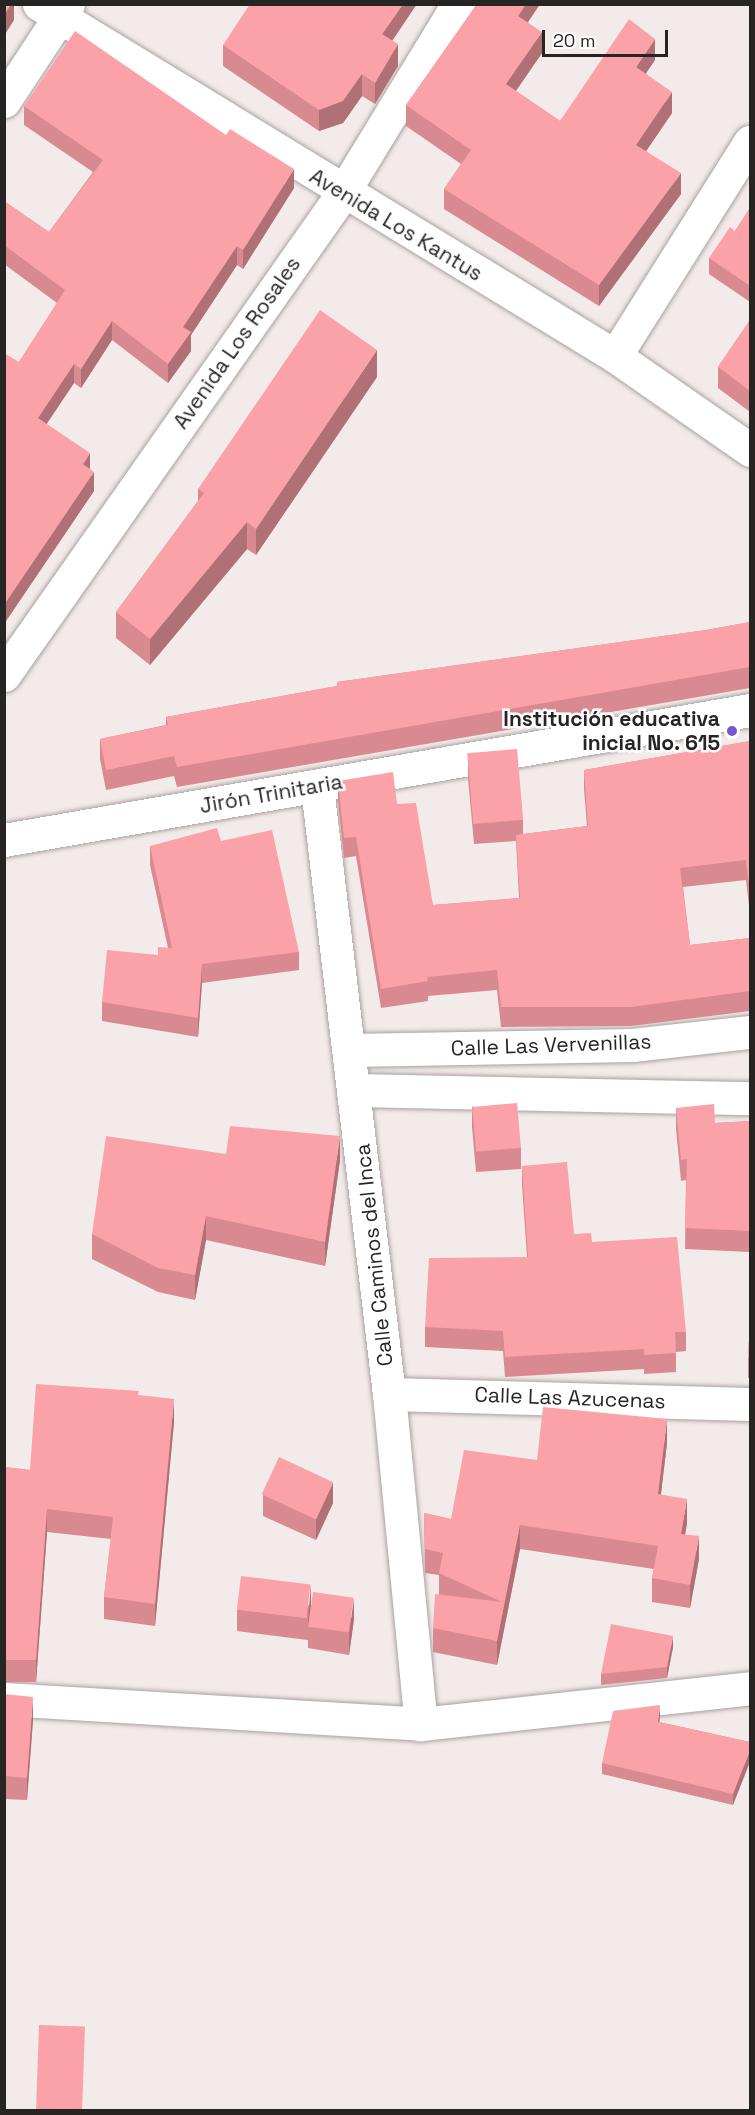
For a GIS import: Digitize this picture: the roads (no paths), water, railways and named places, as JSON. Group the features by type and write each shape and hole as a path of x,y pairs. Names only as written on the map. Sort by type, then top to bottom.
{"street":[{"name":"Avenida Los Rosales","path":"4,675 342,194 458,4"},
{"name":"Avenida Los Kantus","path":"56,9 342,194 615,356 750,450"},
{"path":"4,101 56,9"},
{"path":"615,356 750,142"},
{"name":"Jirón Trinitaria","path":"4,840 750,710"},
{"name":"Calle Caminos del Inca","path":"317,787 355,1089 389,1394 421,1724"},
{"name":"Calle Las Vervenillas","path":"350,1050 632,1045 750,1032"},
{"name":"Calle Las Vervenillas","path":"355,1089 750,1098"},
{"name":"Calle Las Azucenas","path":"389,1394 750,1404"},
{"path":"4,1699 421,1724 750,1688"}],"place":[{"name":"Institución educativa inicial No. 615","path":"732,731"}]}
